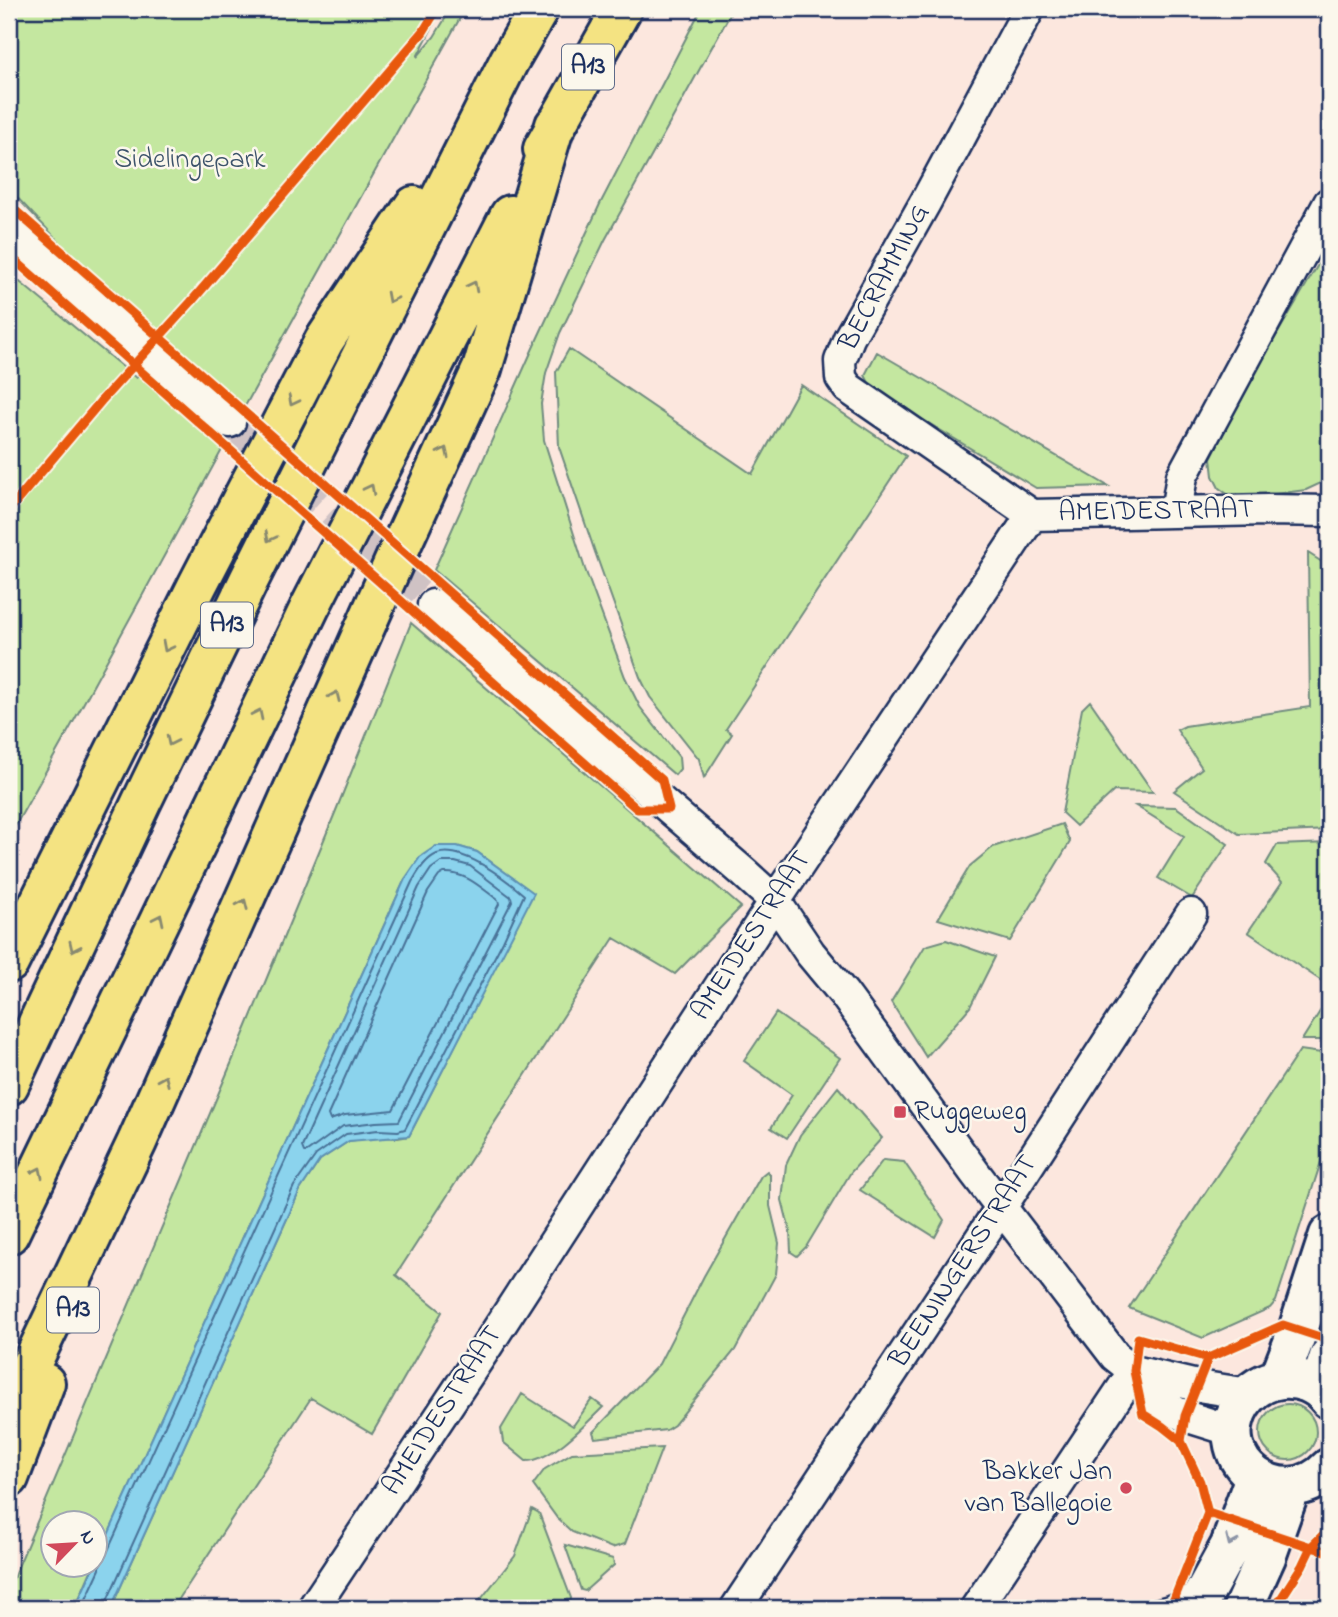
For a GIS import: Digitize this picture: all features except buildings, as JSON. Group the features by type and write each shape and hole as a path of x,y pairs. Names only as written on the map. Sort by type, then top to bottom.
{"highway":[{"name":"A13","path":"9,1085 248,580 509,61 539,9"},
{"name":"A13","path":"9,1234 310,607 555,125 622,9"},
{"name":"A13","path":"9,963 197,586 324,341 509,61"},
{"name":"A13","path":"9,1478 137,1142 482,369 555,125"},
{"path":"9,1411 137,1142"}],"street":[{"name":"BECRAMMING","path":"1029,9 849,338 840,361 841,378 848,388 1032,515"},
{"path":"1176,511 1182,477 1329,203"},
{"path":"9,229 230,422"},
{"name":"AMEIDESTRAAT","path":"313,1608 775,901 1032,515 1329,511"},
{"path":"433,605 775,901 810,953 844,994 975,1173 1115,1356 1134,1371 1157,1403 1185,1416 1233,1431"},
{"name":"BEENINGERSTRAAT","path":"736,1608 1191,914"},
{"path":"1329,1235 1298,1330 1264,1387 1237,1411 1233,1431 1238,1457 1248,1471 1272,1485 1291,1488 1311,1482 1329,1469"},
{"path":"1134,1371 1198,1386 1264,1387 1300,1380 1326,1381"},
{"path":"976,1608 1134,1371"},
{"path":"1196,1607 1230,1546 1255,1477"},
{"path":"1243,1608 1266,1557 1291,1488"}],"lane":[{"path":"1152,1608 1173,1602 1196,1607"}],"green space":[{"name":"Sidelingepark","path":"9,9 442,9 417,57 434,37 451,9 465,9 244,408 236,402 215,441 223,448 9,837 9,273 136,378 139,376 191,421 204,394 9,189"},
{"path":"701,9 733,9 605,240 560,333 546,373 541,404 544,440 585,569 625,677 640,707 679,757 680,769 675,775 434,570 600,204"},
{"path":"1329,246 1329,472 1319,484 1306,490 1250,497 1230,496 1219,488 1213,476 1211,458 1248,384"},
{"path":"569,349 752,474 801,385 906,456 726,729 732,734 704,778 699,759 650,697 640,677 559,447 556,372"},
{"path":"877,352 1108,486 1036,488 872,389 865,375"},
{"path":"1308,553 1322,562 1329,726 1329,830 1239,834 1174,791 1202,768 1177,730 1185,726 1310,707"},
{"path":"411,623 741,907 675,974 614,938 396,1275 442,1312 372,1434 311,1398 173,1608 111,1608 300,1190 320,1160 349,1141 409,1136 533,893 477,852 457,846 405,879 108,1535 108,1508 43,1508 337,808"},
{"path":"1090,701 1153,792 1114,791 1076,826 1062,813 1082,709"},
{"path":"1136,806 1176,807 1228,844 1192,898 1158,878 1184,836"},
{"path":"1062,824 1070,842 1010,941 938,919 970,866 993,847"},
{"path":"1329,843 1329,986 1248,932 1282,882 1266,864 1277,845"},
{"path":"946,940 995,957 970,1007 926,1057 891,1002 925,946"},
{"path":"1329,997 1329,1040 1302,1040"},
{"path":"776,1013 840,1058 787,1138 771,1128 792,1095 744,1061"},
{"path":"1300,1050 1329,1054 1329,1132 1276,1301 1270,1308 1203,1338 1129,1308"},
{"path":"838,1087 882,1138 851,1172 806,1247 797,1256 791,1252 790,1231 782,1200 786,1165 800,1135"},
{"path":"883,1160 904,1162 944,1220 935,1237 860,1190"},
{"path":"767,1171 770,1174 770,1206 779,1243 776,1274 735,1350 674,1425 666,1430 595,1438 593,1432 659,1364 704,1276 761,1176"},
{"path":"522,1394 573,1426 592,1399 603,1407 557,1449 526,1461 503,1442 501,1429"},
{"path":"1283,1404 1293,1404 1308,1412 1314,1421 1314,1443 1308,1452 1293,1460 1283,1460 1265,1448 1260,1437 1260,1427 1272,1409"},
{"path":"662,1448 625,1544 612,1548 572,1532 557,1518 533,1485 545,1469 572,1453"},
{"path":"532,1509 539,1513 571,1598 569,1608 474,1608 515,1556"},
{"path":"38,1520 38,1578 88,1578 75,1608 9,1608 9,1588"},
{"path":"565,1545 613,1559 614,1565 585,1591 581,1590"}],"water":[{"path":"436,846 457,846 477,852 534,893 409,1136 349,1141 320,1160 300,1190 111,1608 75,1608 89,1578 108,1578 108,1535 405,879 420,857"}],"tunnel":[{"path":"230,422 433,605"}],"cycle path":[{"path":"9,510 423,32 437,9"},
{"path":"9,205 662,780 669,809 637,809 9,255"},
{"path":"1329,1340 1283,1325 1208,1358 1185,1416 1181,1441 1200,1482 1208,1513 1311,1547 1329,1529"},
{"path":"1181,1441 1143,1414 1134,1371 1138,1338 1208,1358"},
{"path":"1170,1608 1208,1513"},
{"path":"1275,1608 1311,1547 1329,1552"}],"place":[{"name":"Ruggeweg","path":"900,1112"},
{"name":"Bakker Jan van Ballegoie","path":"1126,1488"}]}
